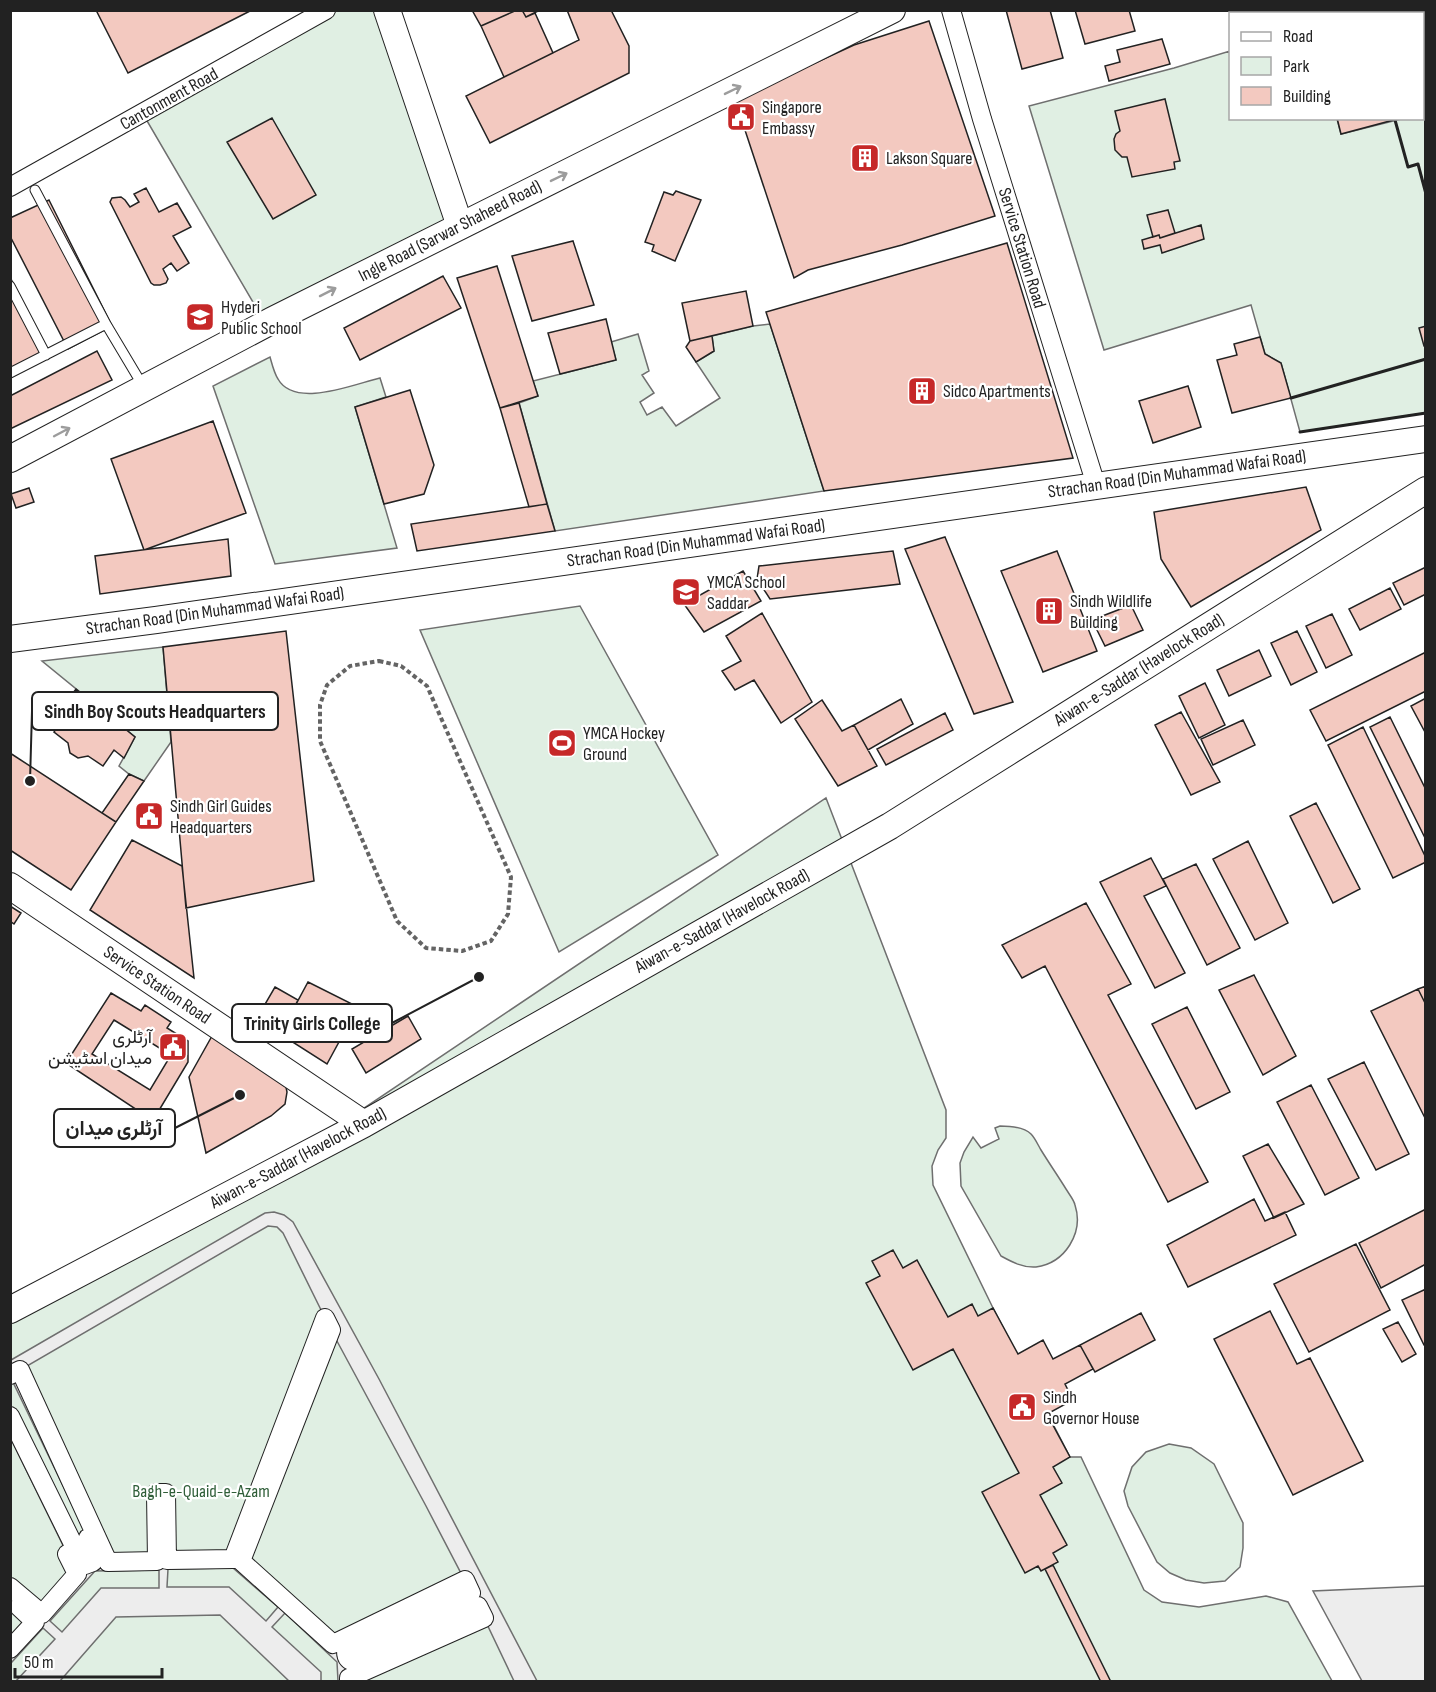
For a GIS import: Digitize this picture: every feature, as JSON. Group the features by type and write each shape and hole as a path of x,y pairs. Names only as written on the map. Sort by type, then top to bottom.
{"main road":[{"path":"387,10 460,226"},
{"name":"Ingle Road (Sarwar Shaheed Road)","path":"10,459 273,320 892,10"},
{"name":"Strachan Road (Din Muhammad Wafai Road)","path":"10,639 1425,439"},
{"path":"1381,445 1425,454"},
{"name":"Aiwan-e-Saddar (Havelock Road)","path":"10,1311 364,1124 890,826 1422,494"},
{"name":"Service Station Road","path":"10,886 364,1124"}],"street":[{"name":"Cantonment Road","path":"10,187 326,10"},
{"name":"Service Station Road","path":"951,10 982,118 1096,485"},
{"path":"10,1416 85,1565 93,1563 95,1552 10,1377 20,1370 108,1562 157,1561 156,1493 166,1493 167,1560 233,1558 325,1318 331,1329 241,1561 333,1644 465,1581 471,1593 350,1647 346,1652 346,1657 356,1663 478,1606 484,1618 348,1678 349,1682"},
{"path":"10,1439 77,1574 42,1614 10,1587"},
{"path":"10,1600 35,1622 10,1649"}],"lane":[{"path":"35,190 106,324 145,388"},
{"path":"10,286 46,355"},
{"path":"10,373 106,324"}],"path":[{"path":"379,661 401,666 427,686 511,877 508,914 491,941 462,951 426,948 398,921 320,741 320,705 327,685 350,666 379,661"}],"green space":[{"path":"326,11 387,11 460,226 271,333 143,114"},
{"path":"1286,11 1388,11 1384,12"},
{"path":"1229,51 1229,120 1337,120 1341,134 1397,120 1424,120 1425,112 1425,413 1300,432 1281,363 1265,354 1251,305 1104,350 1029,106"},
{"path":"770,324 824,491 555,531 519,403 538,396 533,381 616,360 611,342 638,334 649,371 642,375 654,393 640,402 647,415 662,407 676,426 720,398 696,362 714,351 712,336"},
{"path":"270,357 278,379 286,388 297,392 326,392 380,378 386,397 355,407 397,548 275,564 213,386"},
{"name":"YMCA Hockey Ground","path":"580,606 718,855 559,952 420,630"},
{"path":"163,647 171,742 144,781 119,766 135,737 42,661"},
{"name":"Bagh-e-Quaid-e-Azam","path":"826,798 946,1110 946,1138 932,1166 933,1185 1070,1457 1081,1457 1144,1590 1162,1602 1199,1607 1266,1596 1288,1602 1332,1681 11,1682 11,1314 251,1184"},
{"path":"1000,1126 1021,1128 1031,1134 1074,1203 1077,1226 1070,1245 1056,1260 1036,1267 1027,1267 1001,1256 961,1186 960,1163 973,1137 981,1148 999,1139 995,1128"},
{"path":"1169,1444 1191,1448 1214,1464 1243,1523 1240,1567 1225,1581 1204,1583 1186,1580 1170,1573 1157,1562 1128,1506 1124,1491 1132,1467 1146,1452"}],"shaded area":[{"path":"274,1212 284,1215 293,1222 379,1379 537,1681 514,1681 484,1618 349,1681 338,1681 337,1662 285,1613 272,1627 321,1672 321,1681 289,1681 220,1615 116,1617 60,1681 16,1681 55,1639 43,1628 11,1663 11,1649 35,1622 11,1600 11,1587 42,1614 77,1574 11,1439 11,1416 82,1562 95,1552 11,1378 11,1360 265,1213","holes":["268,1226 277,1227 283,1233 325,1318 233,1558 108,1562 20,1370","331,1330 465,1581 333,1644 241,1561","233,1568 278,1607 266,1621 229,1587 167,1587 168,1569","159,1570 159,1588 101,1588 62,1632 50,1621 95,1571"]},
{"path":"1425,1586 1425,1681 1362,1681 1313,1591"}],"building":[{"path":"96,10 252,10 128,73"},
{"path":"472,10 517,10 481,26"},
{"path":"517,10 522,10 526,17 535,13 553,53 504,77 481,26"},
{"path":"522,10 540,10 526,17"},
{"path":"567,10 611,10 629,46 629,73 490,143 466,96 579,40"},
{"path":"1006,10 1050,10 1063,58 1022,69"},
{"path":"1075,10 1129,10 1135,31 1085,44"},
{"path":"1241,10 1286,10 1286,12 1242,12"},
{"path":"1426,10 1426,112 1424,112 1424,12 1382,12"},
{"name":"Lakson Square","path":"929,21 995,216 902,245 808,270 794,278 735,100 854,45"},
{"path":"1162,39 1170,64 1109,81 1105,66 1120,62 1117,50"},
{"path":"1165,99 1180,161 1174,162 1175,169 1132,177 1127,157 1122,157 1115,150 1114,139 1120,131 1115,111"},
{"path":"272,118 316,195 273,219 227,142"},
{"path":"1338,120 1394,120 1341,134"},
{"path":"146,188 159,212 177,203 191,227 173,236 189,263 177,271 171,263 163,269 168,279 166,283 160,285 151,283 110,202 112,198 121,197 130,207 139,202 134,194"},
{"path":"676,191 701,200 675,261 652,251 654,245 645,242 664,192 673,195"},
{"path":"49,200 112,326 68,349 10,236 10,218"},
{"path":"1168,210 1175,233 1160,238 1159,235 1153,237 1147,215"},
{"path":"1201,225 1204,239 1162,253 1160,245 1144,249 1142,240 1159,235 1160,238"},
{"path":"573,241 594,305 532,321 512,256"},
{"name":"Sidco Apartments","path":"1007,243 1073,458 824,491 766,312"},
{"path":"497,266 538,396 500,408 457,278"},
{"path":"443,276 461,308 360,360 344,328"},
{"path":"10,277 48,353 10,377"},
{"path":"746,291 753,326 690,341 682,303"},
{"path":"606,319 616,360 560,374 548,333"},
{"path":"1426,326 1426,346 1424,346 1419,328"},
{"path":"712,336 714,351 696,362 686,347 690,341"},
{"path":"1260,337 1265,354 1281,363 1291,398 1232,413 1217,360 1237,355 1234,344"},
{"path":"97,351 112,380 10,429 10,396"},
{"path":"1188,386 1201,427 1153,443 1139,401"},
{"path":"410,390 434,465 424,494 384,504 355,407"},
{"path":"519,403 547,504 529,507 500,408"},
{"path":"213,421 246,513 144,550 111,459"},
{"path":"1306,487 1321,530 1191,607 1161,559 1154,512"},
{"path":"29,488 34,502 16,508 11,494"},
{"path":"547,504 555,531 417,551 411,524"},
{"path":"945,537 1013,702 974,714 905,549"},
{"path":"228,539 231,576 100,594 95,556"},
{"path":"893,551 900,584 770,599 757,579 759,566"},
{"name":"Sindh Wildlife Building","path":"1057,551 1097,651 1043,672 1001,571"},
{"path":"1426,567 1426,594 1404,605 1393,583"},
{"path":"743,571 761,601 704,632 684,604"},
{"path":"1390,588 1401,609 1360,630 1349,609"},
{"path":"1131,605 1143,630 1105,646 1092,620"},
{"path":"762,613 812,702 781,723 754,680 735,690 722,671 741,661 726,636"},
{"path":"1332,614 1352,655 1326,668 1306,626"},
{"path":"286,631 314,881 186,908 163,647"},
{"path":"1297,631 1317,672 1291,685 1271,643"},
{"path":"1259,650 1271,676 1229,696 1217,670"},
{"path":"1426,652 1426,691 1326,741 1310,710"},
{"path":"1205,683 1225,725 1199,738 1179,696"},
{"path":"76,689 135,737 124,758 114,750 103,766 88,756 78,758 70,753 68,743 54,732 72,705 66,702"},
{"path":"1426,698 1426,734 1411,706"},
{"path":"901,699 913,724 868,750 854,725"},
{"path":"822,700 842,731 854,725 877,766 838,786 795,719"},
{"path":"1181,712 1220,782 1191,795 1155,725"},
{"path":"945,713 953,730 886,765 877,749"},
{"path":"1390,717 1426,790 1426,840 1370,727"},
{"path":"1243,720 1255,745 1213,765 1201,739"},
{"path":"1363,727 1426,858 1426,862 1393,878 1328,745"},
{"path":"10,753 116,822 71,890 10,850"},
{"path":"129,774 144,781 116,822 102,813"},
{"path":"1316,803 1360,889 1333,903 1290,816"},
{"name":"Sindh Girl Guides Headquarters","path":"132,840 182,866 194,978 90,910"},
{"path":"1248,841 1288,923 1255,940 1213,859"},
{"path":"1151,858 1166,886 1144,896 1185,973 1155,988 1100,882"},
{"path":"1196,864 1240,948 1207,965 1163,879"},
{"path":"1086,903 1131,984 1108,995 1208,1182 1168,1202 1045,966 1022,978 1002,945"},
{"path":"10,906 21,913 14,924 10,921"},
{"path":"1254,975 1296,1056 1263,1075 1219,990"},
{"path":"308,982 358,1007 327,1064 280,1034"},
{"path":"1426,986 1426,1005 1418,989"},
{"path":"275,987 298,1000 280,1034 257,1018"},
{"path":"1418,989 1426,1005 1426,1120 1371,1011"},
{"name":"آرٹلری میدان اسٹیشن","path":"111,993 141,1011 145,1005 171,1022 167,1028 188,1041 188,1062 158,1112 143,1114 66,1063","holes":["114,1020 171,1055 150,1090 92,1054"]},
{"path":"1187,1007 1230,1092 1196,1109 1152,1024"},
{"path":"408,1016 421,1039 366,1073 352,1049"},
{"path":"212,1036 286,1087 287,1092 285,1104 271,1116 206,1153 189,1077"},
{"path":"1364,1062 1409,1154 1376,1170 1328,1079"},
{"path":"1311,1085 1359,1178 1325,1195 1277,1102"},
{"path":"1268,1144 1304,1204 1274,1218 1243,1156"},
{"path":"1254,1199 1265,1221 1285,1212 1296,1235 1188,1287 1167,1245"},
{"path":"1426,1209 1426,1264 1381,1288 1359,1243"},
{"path":"1356,1244 1390,1310 1309,1352 1274,1284"},
{"name":"Sindh Governor House","path":"893,1250 903,1268 917,1260 948,1317 972,1304 978,1316 993,1308 1018,1354 1043,1340 1053,1359 1080,1345 1093,1369 1065,1384 1073,1400 1047,1414 1070,1457 1053,1467 1062,1483 1040,1495 1067,1545 1053,1553 1058,1562 1041,1571 1038,1566 1025,1573 982,1492 1019,1473 953,1349 913,1370 866,1283 880,1276 872,1261"},
{"path":"1426,1289 1426,1345 1424,1345 1402,1300"},
{"path":"1270,1311 1297,1364 1310,1358 1363,1461 1293,1495 1214,1339"},
{"path":"1141,1313 1155,1340 1095,1372 1080,1345"},
{"path":"1398,1322 1416,1354 1402,1362 1383,1329"},
{"path":"1053,1565 1111,1682 1101,1682 1045,1569"}],"wall":[{"path":"1395,120 1408,167 1418,164 1426,194"},
{"path":"1291,398 1426,359"},
{"path":"1300,432 1426,413"}],"place":[{"name":"Singapore Embassy","path":"741,117"},
{"name":"Lakson Square","path":"865,158"},
{"name":"Hyderi Public School","path":"200,317"},
{"name":"Sidco Apartments","path":"922,391"},
{"name":"YMCA School Saddar","path":"686,592"},
{"name":"Sindh Wildlife Building","path":"1049,611"},
{"name":"YMCA Hockey Ground","path":"562,743"},
{"name":"Sindh Boy Scouts Headquarters","path":"30,781"},
{"name":"Sindh Girl Guides Headquarters","path":"149,816"},
{"name":"Trinity Girls College","path":"479,977"},
{"name":"آرٹلری میدان اسٹیشن","path":"173,1047"},
{"name":"آرٹلری میدان","path":"240,1095"},
{"name":"Sindh Governor House","path":"1022,1407"}]}
